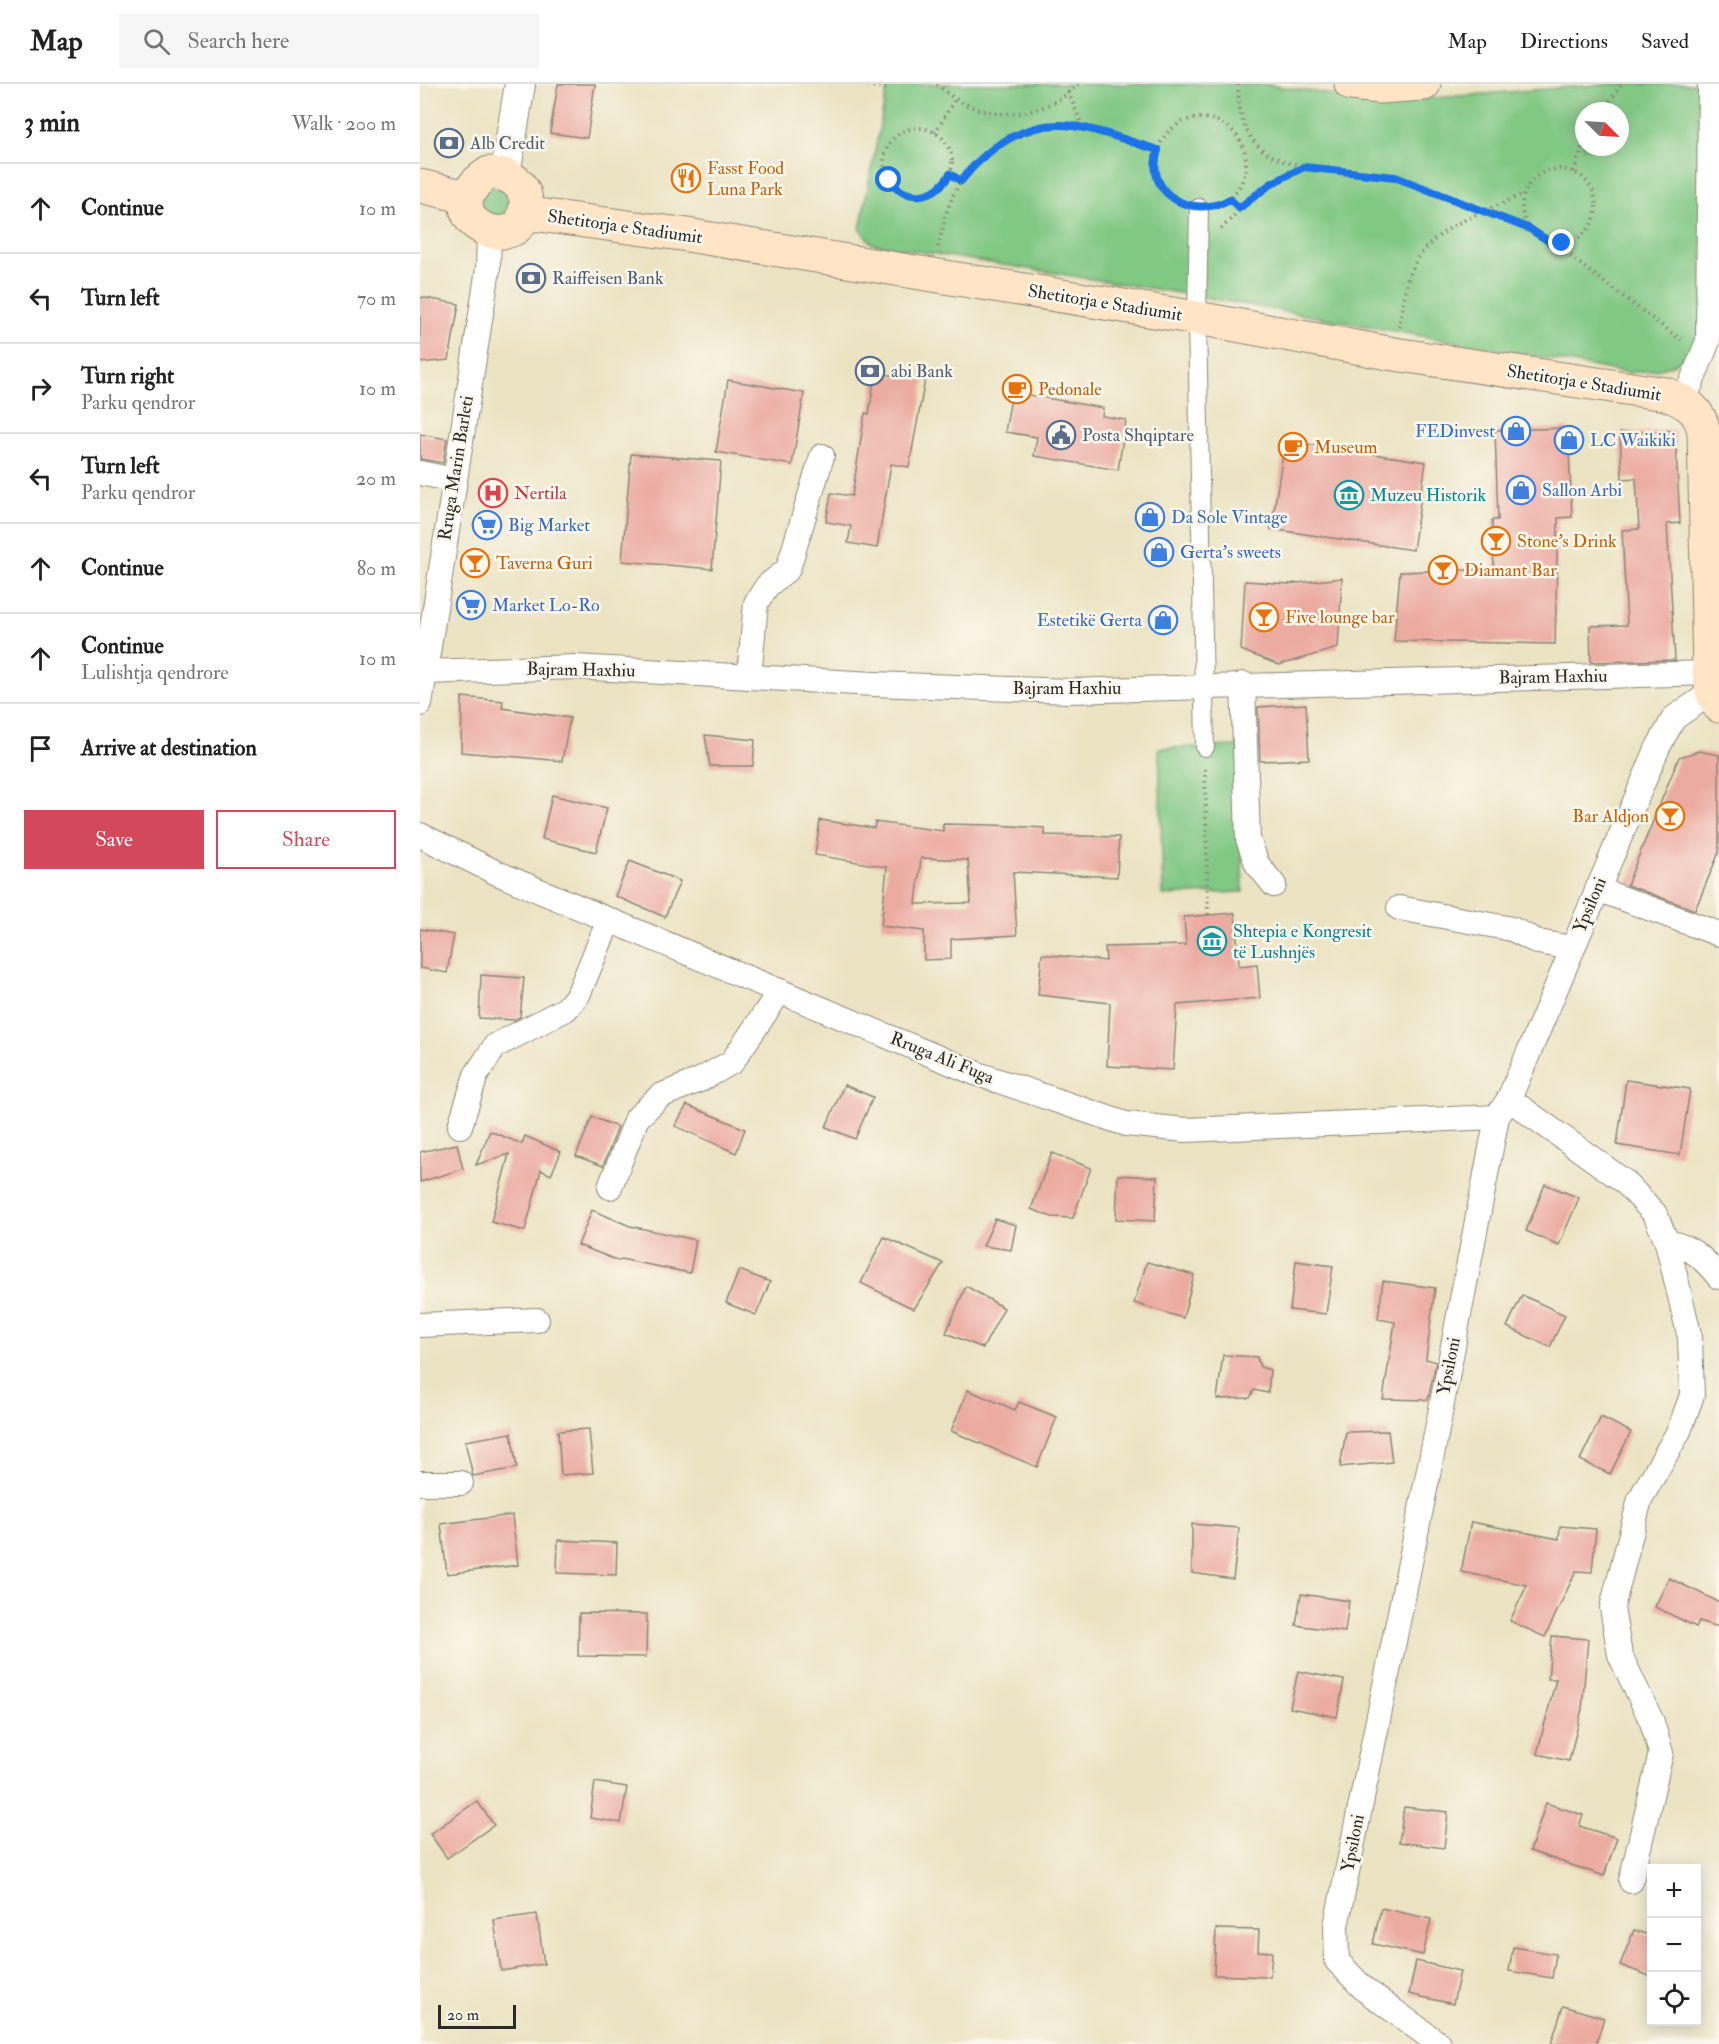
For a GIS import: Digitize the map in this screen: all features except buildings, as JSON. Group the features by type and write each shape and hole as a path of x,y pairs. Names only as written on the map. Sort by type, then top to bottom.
{"main road":[{"path":"1351,84 1379,87 1424,84"},
{"path":"497,174 521,186 526,204 520,221 507,231 489,232 473,223 466,206 467,197 476,182 497,174"},
{"path":"420,186 467,197"},
{"name":"Shetitorja e Stadiumit","path":"524,213 681,234 933,274 1394,354 1666,394 1684,401"},
{"path":"1684,401 1695,410 1702,421 1704,432 1713,690"}],"street":[{"path":"497,174 502,84"},
{"path":"497,174 520,84"},
{"path":"1684,401 1708,341 1710,84"},
{"path":"1199,208 1197,318 1205,747"},
{"name":"Rruga Marin Barleti","path":"420,704 488,269 489,232"},
{"path":"750,677 756,603 767,586 788,569 822,456"},
{"path":"420,473 454,480"},
{"name":"Bajram Haxhiu","path":"425,672 575,667 1069,691 1243,684 1713,690"},
{"path":"1243,684 1248,839 1257,864 1274,885"},
{"name":"Ypsiloni","path":"1439,2044 1364,1989 1337,1961 1336,1926 1503,1108 1658,747 1674,718 1713,690"},
{"name":"Rruga Ali Fuga","path":"420,836 497,873 975,1073 1126,1124 1186,1130 1503,1108"},
{"path":"1598,889 1719,934"},
{"path":"1399,908 1512,929 1538,942 1572,948"},
{"path":"460,1126 476,1075 495,1046 566,1009 578,995 609,920"},
{"path":"610,1186 637,1118 660,1096 702,1079 732,1062 780,991"},
{"path":"1503,1108 1626,1182 1655,1214 1667,1242 1690,1338 1692,1395 1679,1431 1640,1499 1612,1608 1620,1655 1652,1722 1661,1753 1631,1881"},
{"path":"1667,1242 1686,1245 1706,1261 1719,1277"},
{"path":"420,1325 537,1320"},
{"path":"420,1483 461,1483"}],"path":[{"path":"861,84 888,89"},
{"path":"937,84 955,99 989,113 1012,115 1035,111 1078,84"},
{"path":"1238,84 1238,110 1248,133 1261,149 1274,158 1304,167 1395,177 1530,229 1686,345"},
{"path":"1610,102 1621,84"},
{"path":"1068,92 1084,129"},
{"path":"935,133 955,99"},
{"path":"1193,118 1215,120 1225,124 1240,139 1245,149 1246,171 1243,181 1230,199 1221,204 1199,208 1178,202 1163,187 1156,166 1158,150 1166,135 1173,128 1193,118"},
{"path":"933,274 947,209 961,181 987,153 1018,134 1054,126 1084,129 1158,150"},
{"path":"920,128 935,133 947,144 951,154 950,174 936,191 916,196 896,188 885,170 887,150 900,133 920,128"},
{"path":"1240,139 1248,133"},
{"path":"1574,172 1579,156"},
{"path":"1198,256 1239,208 1272,183 1304,167"},
{"path":"1394,354 1413,267 1432,241 1450,228 1524,194 1539,175 1550,170 1574,172 1584,178 1594,194 1595,212 1592,223 1574,240 1562,243 1550,242"},
{"path":"950,174 961,181"},
{"path":"1524,194 1524,218 1530,229"},
{"path":"1230,199 1239,208"},
{"path":"1205,747 1208,915"}],"green space":[{"path":"888,84 1263,84 1381,102 1609,84 1697,84 1704,320 1685,356 1669,366 1658,369 1628,373 1198,296 872,244 860,229"},
{"path":"489,188 510,190 512,217 482,214 482,193"},
{"path":"1238,746 1243,892 1163,895 1159,748"}],"place":[{"name":"Alb Credit","path":"449,143"},
{"name":"Fasst Food Luna Park","path":"686,178"},
{"name":"Raiffeisen Bank","path":"531,278"},
{"name":"abi Bank","path":"870,371"},
{"name":"Pedonale","path":"1017,389"},
{"name":"FEDinvest","path":"1516,431"},
{"name":"Posta Shqiptare","path":"1061,435"},
{"name":"LC Waikiki","path":"1569,440"},
{"name":"Museum","path":"1293,447"},
{"name":"Sallon Arbi","path":"1521,490"},
{"name":"Nertila","path":"493,493"},
{"name":"Muzeu Historik","path":"1349,495"},
{"name":"Da Sole Vintage","path":"1150,517"},
{"name":"Big Market","path":"487,525"},
{"name":"Stone's Drink","path":"1496,541"},
{"name":"Gerta's sweets","path":"1159,552"},
{"name":"Taverna Guri","path":"475,563"},
{"name":"Diamant Bar","path":"1443,570"},
{"name":"Market Lo-Ro","path":"471,605"},
{"name":"Five lounge bar","path":"1264,617"},
{"name":"Estetikë Gerta","path":"1163,620"},
{"name":"Bar Aldjon","path":"1670,816"},
{"name":"Shtepia e Kongresit të Lushnjës","path":"1212,941"}],"route":[{"path":"889,180 906,194 927,195 944,184 950,174 961,181 973,166 1005,140 1036,128 1074,126 1158,150 1156,166 1163,187 1178,202 1188,207 1210,207 1230,199 1239,208 1272,183 1304,167 1380,174 1395,177 1530,229 1539,237 1550,242 1562,243"}]}
